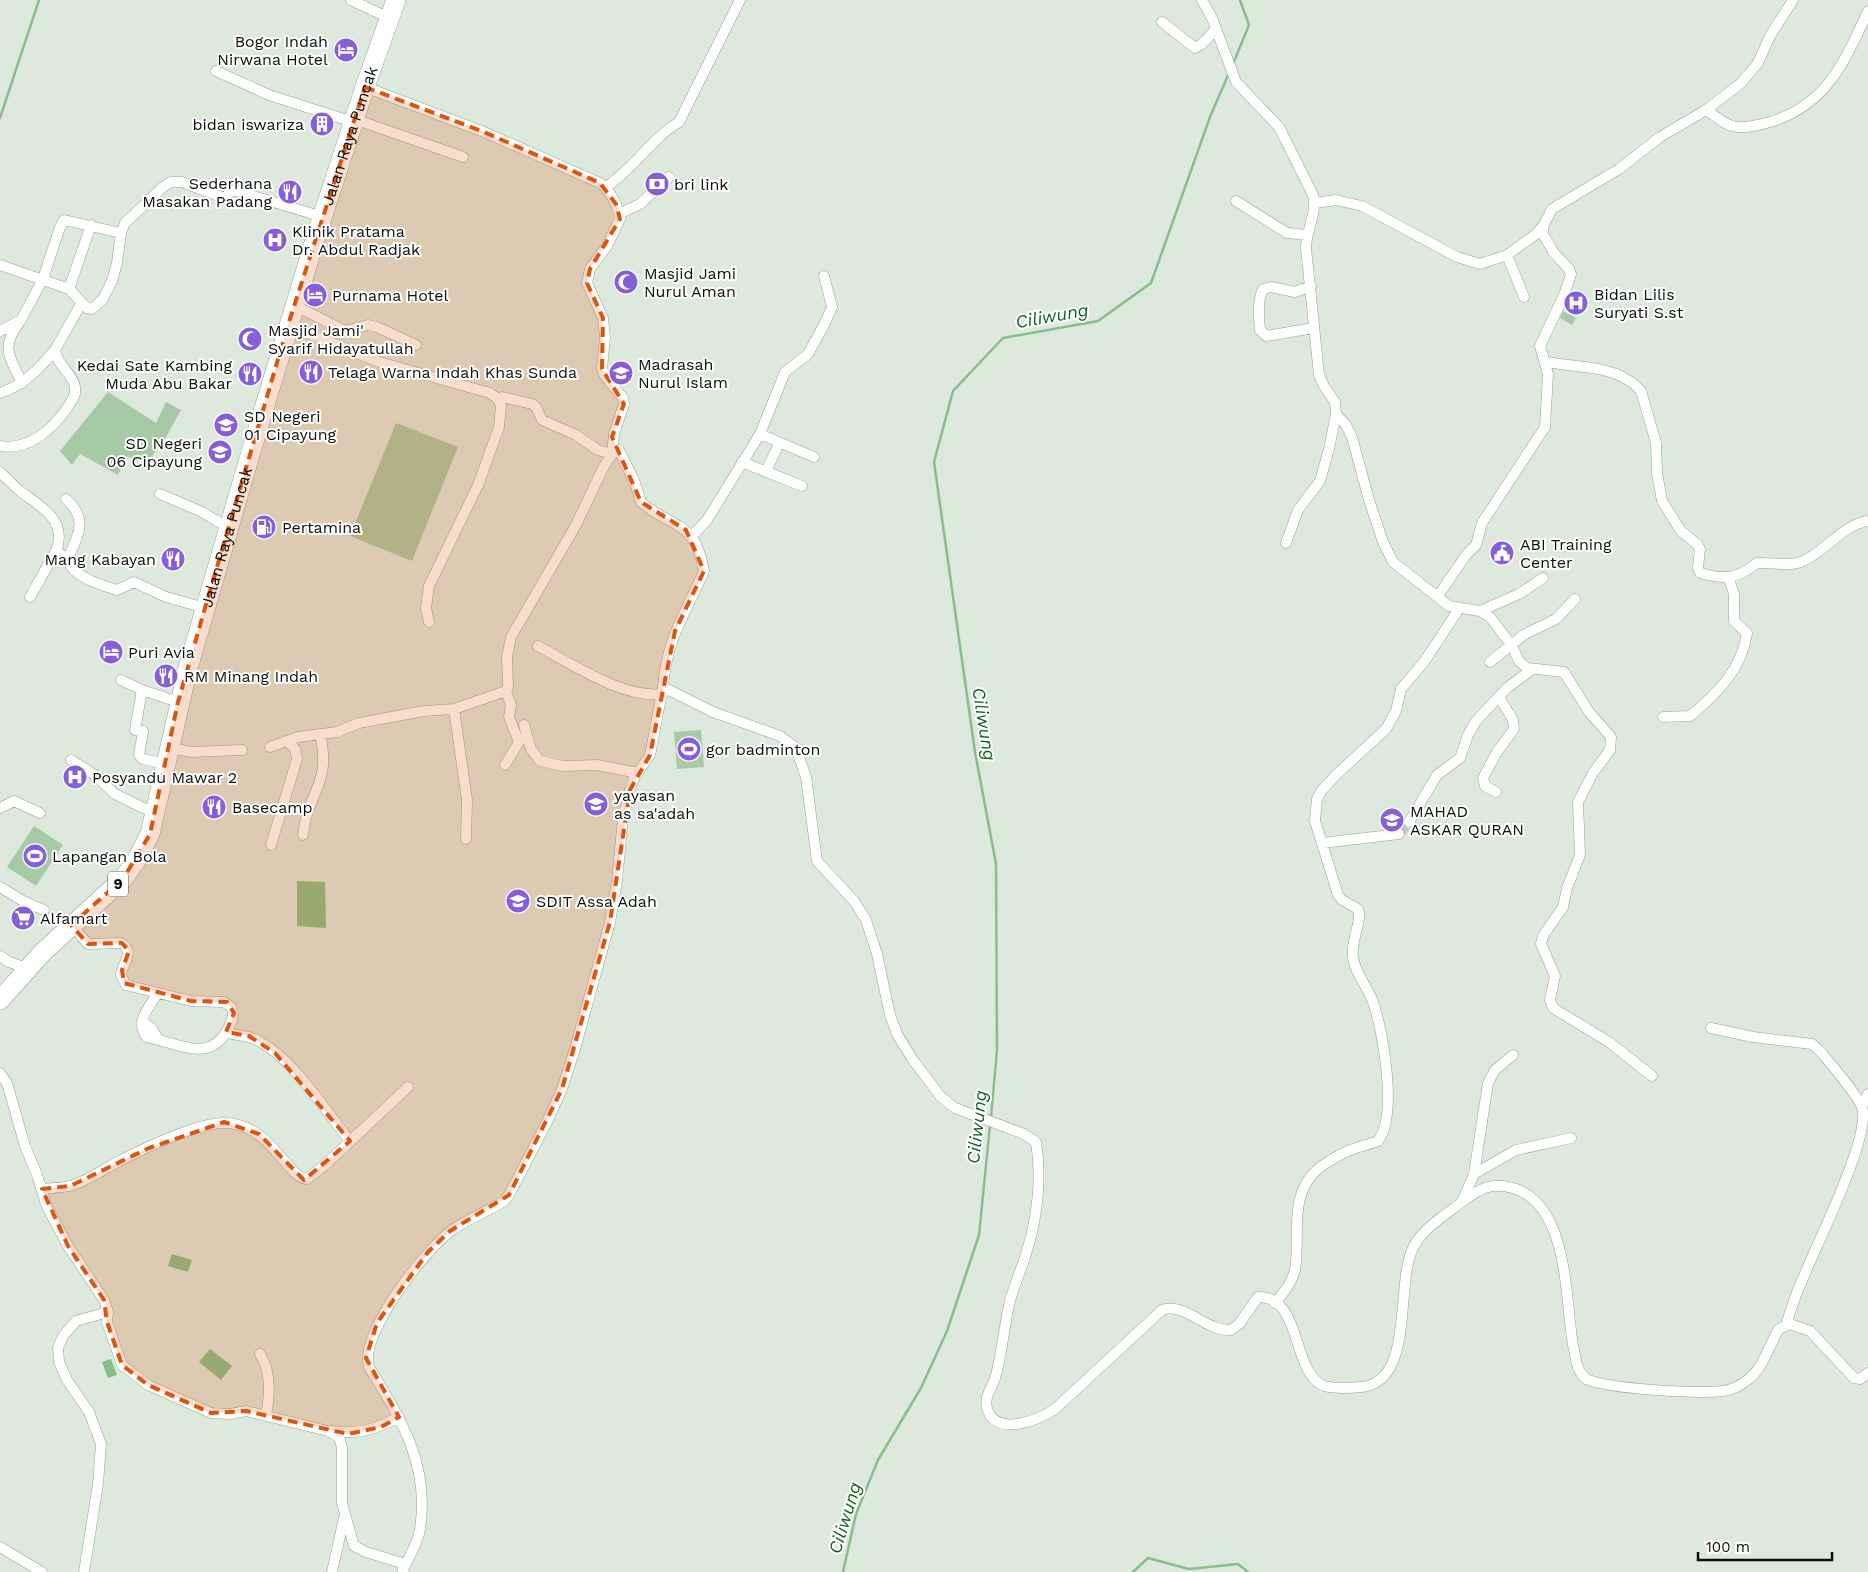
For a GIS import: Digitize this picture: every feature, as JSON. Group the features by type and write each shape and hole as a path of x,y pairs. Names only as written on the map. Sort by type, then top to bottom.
{"highway":[{"name":"Jalan Raya Puncak","path":"0,999 27,968 123,878 144,849 156,814 171,756 178,702 288,325 354,120 396,0"}],"street":[{"path":"351,0 389,18"},
{"path":"606,187 627,171 664,131 680,122 740,0"},
{"path":"1202,0 1216,29 1222,50 1236,82 1279,127 1302,169 1315,203 1307,236 1306,254 1320,375 1324,386 1335,402 1336,414 1320,481 1298,510 1286,543"},
{"path":"1315,203 1336,200 1374,211 1449,253 1472,263 1486,263 1507,255 1535,235 1543,226 1549,214 1558,205 1619,169 1660,137 1706,110 1741,83 1754,70 1775,28 1793,0"},
{"path":"1706,110 1733,126 1756,126 1786,117 1806,106 1821,94 1833,78 1868,11"},
{"path":"1162,22 1195,48 1202,44 1216,29"},
{"path":"216,71 269,95 354,120 463,157"},
{"path":"365,88 484,132 606,187 619,214 620,219 607,246 590,269 587,283 603,318 605,338 602,369 605,376 623,398 624,404 614,434 612,454 576,525 511,637 507,657 508,687 506,691 511,704 509,717 519,742 505,765"},
{"path":"619,214 640,204 669,177"},
{"path":"0,265 42,278 69,289 87,308 92,309 98,305 107,292 117,263 121,232 128,219 168,183 174,181 196,186 224,198 232,191 237,191 323,217"},
{"path":"1236,201 1287,233 1307,236"},
{"path":"22,383 10,358 8,342 42,278 63,221 66,220 121,232"},
{"path":"69,289 91,225"},
{"path":"1438,596 1466,555 1476,545 1482,523 1545,427 1548,374 1540,353 1540,344 1564,295 1571,274 1547,242 1543,226"},
{"path":"1507,255 1524,297"},
{"path":"692,536 707,520 760,434 785,372 808,354 832,307 824,276"},
{"path":"1311,286 1295,292 1271,287 1263,289 1260,298 1259,324 1260,330 1266,336 1314,328"},
{"path":"0,393 22,383 36,373 55,350 82,302"},
{"path":"294,305 345,331 368,325 416,345"},
{"path":"0,331 21,320"},
{"path":"288,325 379,362 490,393 498,399 501,413 496,439 478,483 430,586 426,608 430,622"},
{"path":"0,446 14,447 39,437 58,421 72,401 75,385 55,358 55,350"},
{"path":"1545,362 1598,369 1617,374 1633,383 1641,391 1656,443 1657,473 1662,501 1681,531 1697,544 1700,549 1698,568 1700,573 1730,578 1757,563 1780,564 1802,562 1846,528 1868,521"},
{"path":"328,1431 340,1440 341,1496 351,1539 357,1548 404,1568 420,1531 422,1506 419,1473 413,1446 399,1416 369,1368 366,1358 370,1341 377,1323 428,1252 450,1231 504,1201 509,1195 548,1120 565,1080 602,950 617,881 623,818 630,790 650,755 663,691 664,670 675,631 704,571 692,536 681,526 641,502 635,483 620,450 612,454 598,450 576,435 542,420 536,407 532,404 502,397 498,399"},
{"path":"1336,414 1346,425 1352,437 1363,483 1390,558 1445,603 1456,608 1480,612 1494,621 1520,661 1531,670"},
{"path":"760,434 779,444 814,457"},
{"path":"766,471 779,444"},
{"path":"742,462 802,486"},
{"path":"0,472 18,489 44,508 56,522 60,540 56,551 30,597"},
{"path":"160,494 200,511 229,528"},
{"path":"66,499 78,512 80,523 78,537 68,558"},
{"path":"56,551 68,558 73,569 94,582 117,590 134,582 166,597 205,608"},
{"path":"1480,612 1519,594 1543,578"},
{"path":"1663,717 1690,716 1725,684 1734,672 1746,645 1747,633 1734,621 1734,594 1730,578"},
{"path":"1490,662 1529,631 1556,619 1575,599"},
{"path":"1275,1303 1290,1282 1294,1271 1297,1211 1304,1187 1316,1171 1328,1162 1351,1150 1378,1140 1386,1119 1387,1088 1379,1021 1352,955 1353,939 1360,914 1358,909 1342,900 1338,895 1315,814 1317,799 1322,790 1386,729 1395,715 1401,689 1446,632 1457,612 1456,608"},
{"path":"538,646 621,687 643,694 663,691 713,712 780,736 796,748 806,776 816,856 819,864 854,901 866,920 877,954 886,1001 897,1034 913,1060 941,1097 955,1108 1024,1134 1036,1142 1038,1186 1033,1229 1010,1303 996,1378 987,1396 988,1412 995,1420 1006,1424 1021,1423 1040,1418 1055,1409 1095,1370 1128,1344 1156,1313 1167,1308 1176,1308 1208,1325 1231,1330 1258,1298 1266,1298 1275,1303 1289,1319 1307,1366 1313,1378 1320,1383 1330,1387 1352,1388 1378,1383 1388,1373 1396,1352 1405,1278 1413,1248 1427,1230 1480,1188 1495,1184 1525,1193 1544,1212 1555,1232 1562,1259 1576,1362 1582,1376 1589,1381 1688,1392 1733,1389 1751,1377 1759,1368 1775,1334 1781,1327 1786,1325 1800,1326 1810,1331 1854,1378 1860,1379 1868,1373"},
{"path":"1409,822 1437,775 1457,762 1476,721 1499,696 1522,675 1531,670 1564,672 1590,712 1609,733 1612,741 1610,750 1593,773 1578,802 1580,855 1567,888 1563,907 1543,936 1541,944 1542,952 1553,968 1555,976 1551,1005 1557,1011 1608,1042 1652,1076"},
{"path":"122,680 142,690 178,702"},
{"path":"142,690 135,730 143,731 139,756 143,759 191,752 242,750"},
{"path":"270,747 287,741 407,714 454,709 506,691"},
{"path":"1496,792 1485,786 1483,778 1494,757 1514,729 1513,720 1499,696"},
{"path":"454,709 467,800 466,839"},
{"path":"524,725 531,750 540,761 562,766 597,765 638,773"},
{"path":"303,836 306,815 323,774 325,759 320,734"},
{"path":"271,845 297,759 295,749 287,741"},
{"path":"71,760 95,775 115,794 156,814"},
{"path":"0,808 14,801 40,813"},
{"path":"1322,842 1399,834"},
{"path":"0,887 23,901 44,910"},
{"path":"71,925 88,944 120,943 124,945 128,952 122,970 124,983 136,989 191,1001 228,1003 234,1013 226,1032 216,1044 195,1050 146,1036 142,1021 157,994"},
{"path":"0,956 9,962 27,968"},
{"path":"1710,1028 1753,1037 1812,1044 1819,1050 1862,1106"},
{"path":"226,1032 249,1036 275,1053 308,1088 350,1141"},
{"path":"1461,1203 1474,1174 1486,1089 1495,1070 1513,1055"},
{"path":"0,1073 7,1083 25,1146 47,1207 58,1229 104,1300 108,1312 107,1322 122,1365 148,1385 212,1413 230,1414 246,1411 266,1414 328,1431 348,1434 382,1426 399,1416"},
{"path":"42,1189 70,1186 149,1148 198,1128 224,1122 239,1125 259,1134 273,1146 297,1176 303,1179 314,1174 408,1087"},
{"path":"1786,1325 1796,1293 1848,1172 1863,1119 1862,1106 1868,1094"},
{"path":"1474,1174 1516,1150 1571,1138"},
{"path":"84,1572 98,1484 101,1444 89,1412 67,1380 59,1362 58,1348 63,1336 76,1321 108,1312"},
{"path":"260,1354 268,1374 266,1414"},
{"path":"332,1572 345,1515"},
{"path":"0,1546 42,1572"}],"highlighted area":[{"path":"365,87 484,132 600,183 616,204 620,219 590,269 587,283 603,318 602,369 624,404 612,437 641,502 686,530 704,571 675,631 650,755 630,790 610,922 562,1089 509,1195 450,1231 428,1252 377,1323 366,1358 399,1417 381,1427 348,1434 246,1411 211,1413 148,1385 122,1365 107,1322 104,1300 68,1246 42,1189 70,1186 149,1148 224,1122 259,1134 304,1180 350,1141 275,1053 249,1036 226,1032 234,1013 227,1002 191,1001 124,983 122,970 129,951 122,943 88,944 71,925 123,879 150,834 178,702 205,608 288,325"}],"shaded area":[{"path":"1563,311 1576,318 1572,325 1560,318"},
{"path":"108,392 156,423 166,402 181,410 165,439 146,464 127,456 118,475 80,454 72,465 60,451"},
{"path":"396,423 458,447 412,561 350,536"},
{"name":"gor badminton","path":"701,730 704,767 677,769 674,732"},
{"name":"yayasan as sa'adah","path":"589,794 605,799 603,814 586,809"},
{"name":"Lapangan Bola","path":"34,826 63,845 36,886 7,867"},
{"path":"297,881 325,882 326,928 297,926"},
{"path":"172,1254 192,1260 188,1272 168,1266"},
{"path":"210,1349 232,1366 221,1380 199,1362"},
{"path":"111,1359 117,1375 108,1378 102,1362"}],"waterway":[{"path":"0,118 39,0"},
{"name":"Ciliwung","path":"1233,64 1249,25 1240,0"},
{"name":"Ciliwung","path":"991,1117 997,1050 996,864 975,752 934,462 953,391 1003,338 1098,321 1151,283 1210,117 1229,73"},
{"name":"Ciliwung","path":"843,1572 856,1514 878,1460 921,1388 947,1331 979,1235 990,1125"},
{"path":"1133,1572 1148,1558 1189,1569 1238,1564 1248,1572"}],"tunnel":[{"path":"1399,834 1409,822"}],"place":[{"name":"Bogor Indah Nirwana Hotel","path":"346,50"},
{"name":"bidan iswariza","path":"322,124"},
{"name":"bri link","path":"657,184"},
{"name":"Sederhana Masakan Padang","path":"290,192"},
{"name":"Klinik Pratama Dr. Abdul Radjak","path":"275,240"},
{"name":"Masjid Jami Nurul Aman","path":"626,282"},
{"name":"Purnama Hotel","path":"315,295"},
{"name":"Bidan Lilis Suryati S.st","path":"1576,303"},
{"name":"Masjid Jami' Syarif Hidayatullah","path":"250,339"},
{"name":"Telaga Warna Indah Khas Sunda","path":"311,372"},
{"name":"Madrasah Nurul Islam","path":"621,373"},
{"name":"Kedai Sate Kambing Muda Abu Bakar","path":"250,374"},
{"name":"SD Negeri 01 Cipayung","path":"226,425"},
{"name":"SD Negeri 06 Cipayung","path":"220,452"},
{"name":"Pertamina","path":"264,527"},
{"name":"ABI Training Center","path":"1502,553"},
{"name":"Mang Kabayan","path":"173,559"},
{"name":"Puri Avia","path":"111,652"},
{"name":"RM Minang Indah","path":"166,676"},
{"name":"gor badminton","path":"689,749"},
{"name":"Posyandu Mawar 2","path":"75,777"},
{"name":"yayasan as sa'adah","path":"596,804"},
{"name":"Basecamp","path":"214,807"},
{"name":"MAHAD ASKAR QURAN","path":"1392,820"},
{"name":"Lapangan Bola","path":"35,856"},
{"name":"SDIT Assa Adah","path":"518,901"},
{"name":"Alfamart","path":"23,918"}]}
